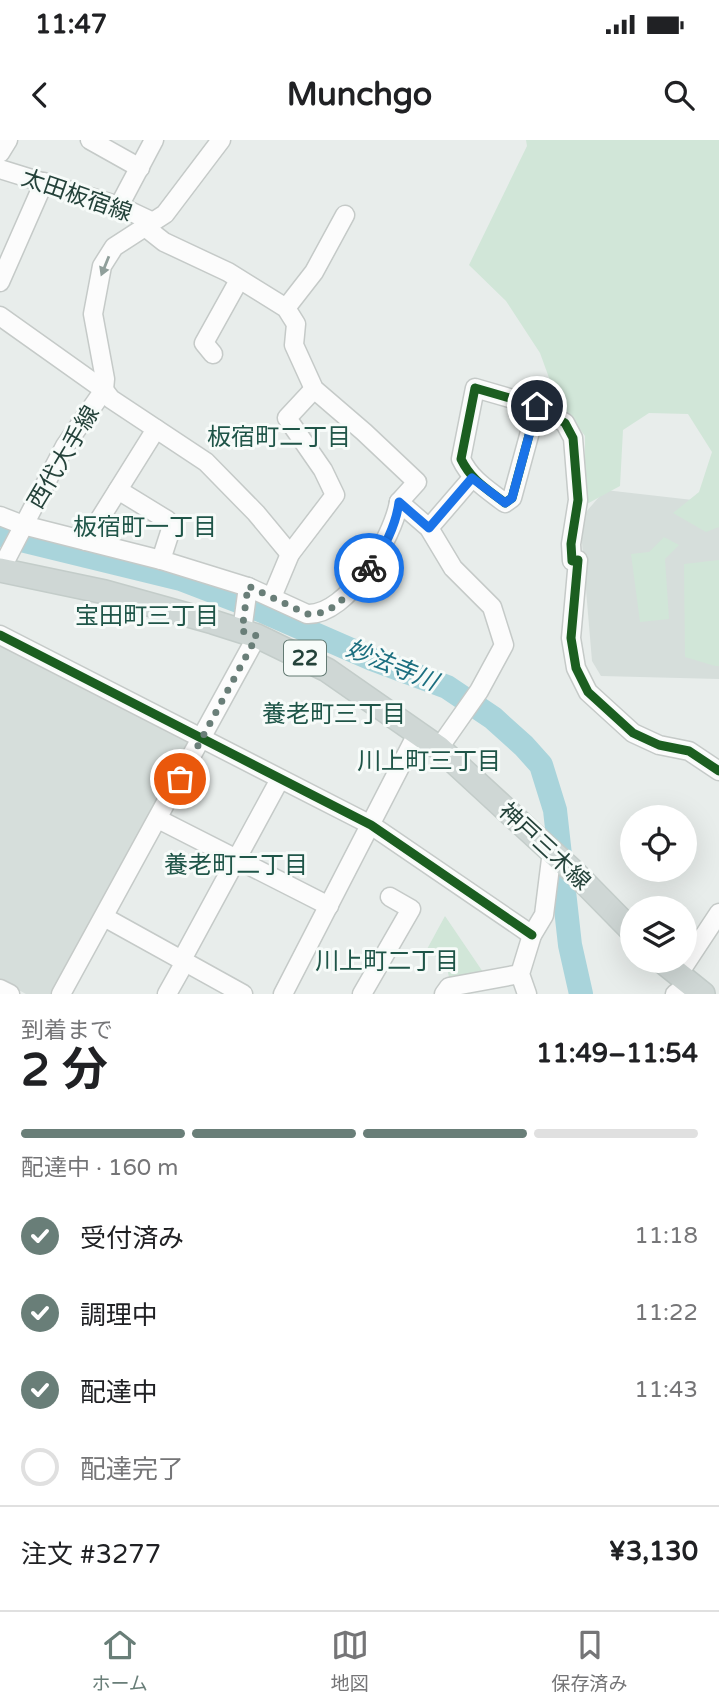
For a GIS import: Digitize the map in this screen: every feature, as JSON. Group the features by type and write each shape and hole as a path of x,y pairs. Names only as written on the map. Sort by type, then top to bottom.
{"main road":[{"name":"神戸三木線","path":"3,566 248,628 327,670 439,748 575,873 620,919"}],"street":[{"path":"0,153 8,140"},
{"path":"90,140 139,168"},
{"path":"119,206 154,140"},
{"path":"104,390 105,379 93,314 102,266 114,247 165,214 221,140"},
{"name":"太田板宿線","path":"0,169 119,206 149,224 164,242 228,272 286,308"},
{"path":"0,282 44,182"},
{"path":"0,516 22,526 160,560 248,586 307,614 327,612 337,606 375,561 397,514 399,502 416,482 314,389 294,345 296,324 286,308 314,272 345,215"},
{"path":"213,354 204,343 239,281"},
{"path":"0,316 104,390 111,399 206,462 256,513 290,554"},
{"path":"537,406 512,498 505,503 472,478 461,459 475,388 537,406 565,424 573,438 578,500 571,544 572,561 578,560 571,638 576,668 588,692 632,733 659,745 689,751 719,771"},
{"path":"272,597 290,554 335,495 323,470 287,418 314,389"},
{"name":"西代大手線","path":"3,566 65,446 104,390"},
{"path":"86,541 156,429"},
{"path":"429,528 472,478"},
{"path":"118,490 167,520 171,529 160,560"},
{"path":"399,502 429,528 453,568 492,607 504,645 479,691 439,748"},
{"path":"61,994 202,739 248,628 248,586"},
{"path":"0,635 371,825 532,935"},
{"path":"283,994 418,732"},
{"path":"167,994 185,954 280,779"},
{"path":"158,819 329,906"},
{"path":"527,994 520,974 532,935 544,915 553,853"},
{"path":"362,994 411,909 390,897"},
{"path":"681,981 719,913"},
{"path":"104,917 243,994"},
{"path":"444,994 449,986 520,974"},
{"path":"0,989 10,994"}],"shaded area":[{"path":"605,490 719,503 719,679 601,676 592,661 580,519"},
{"path":"0,644 190,743 53,994 26,994 0,980"}],"green space":[{"path":"526,140 719,140 719,527 706,532 673,513 699,492 712,452 688,414 649,413 623,430 620,486 585,505 585,436 556,397 540,353 506,301 469,265 527,146"},
{"path":"664,537 679,545 665,559 669,619 640,622 631,554 649,552"},
{"path":"719,560 719,666 715,666 685,657 684,564"},
{"path":"445,916 485,975 450,982 446,963 426,951"}],"waterway":[{"name":"妙法寺川","path":"0,535 181,579 372,659 447,687 493,718 541,765 555,810 570,945 581,994"}],"cycle path":[{"path":"537,406 512,498 505,503 475,478 461,459 475,388 537,406 565,423 573,438 578,500 571,544 572,561 578,560 571,638 576,668 588,692 633,733 659,745 689,751 719,771"},
{"path":"0,635 371,825 532,935"}],"way so far":[{"path":"180,779 257,636 242,631 248,586 314,615 337,606 369,568"}],"district":[{"name":"板宿町二丁目","path":"279,437"},
{"name":"板宿町一丁目","path":"145,527"},
{"name":"宝田町三丁目","path":"147,616"},
{"name":"養老町三丁目","path":"334,714"},
{"name":"川上町三丁目","path":"429,761"},
{"name":"養老町二丁目","path":"236,865"},
{"name":"川上町二丁目","path":"387,961"}],"route":[{"path":"369,568 387,537 399,502 429,528 472,478 505,503 512,498 537,406"}]}
